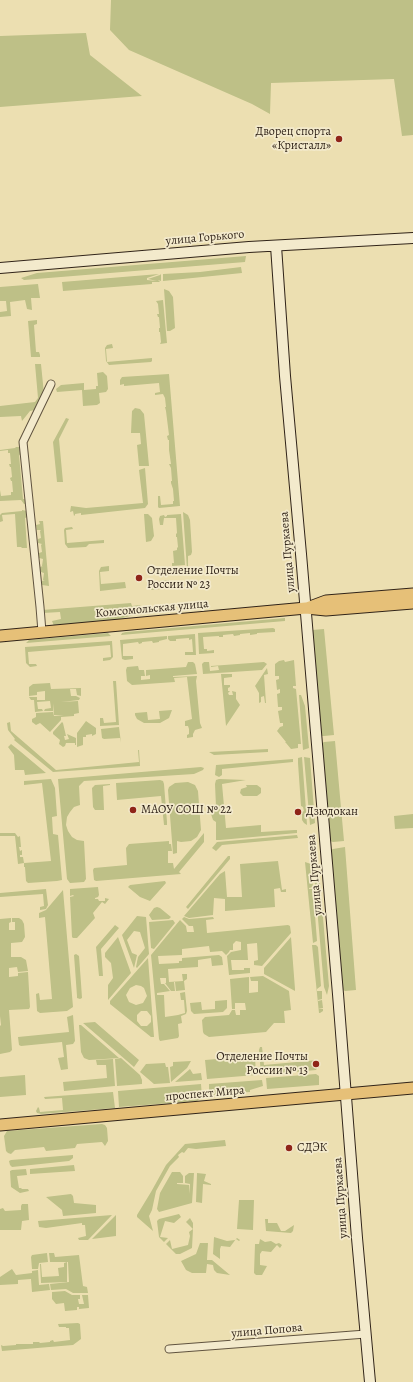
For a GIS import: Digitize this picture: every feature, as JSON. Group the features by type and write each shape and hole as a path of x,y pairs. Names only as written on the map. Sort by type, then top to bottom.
{"main road":[{"name":"улица Горького","path":"0,268 241,248 413,238"},
{"name":"улица Пуркаева","path":"276,246 284,369 306,608 370,1382"},
{"name":"Комсомольская улица","path":"306,608 326,601 413,594"},
{"name":"Комсомольская улица","path":"0,636 306,608 326,610 413,603"},
{"name":"проспект Мира","path":"0,1125 413,1088"}],"street":[{"path":"42,632 24,442 51,384"},
{"name":"улица Попова","path":"169,1349 366,1334"}],"green space":[{"path":"111,0 413,0 413,135 402,136 394,79 271,83 270,114 252,104 129,50 110,30"},
{"path":"86,33 90,55 142,96 0,107 0,36"},
{"path":"246,256 245,262 24,280 21,278 37,273"},
{"path":"241,267 242,273 163,281 163,274 200,272"},
{"path":"159,274 147,278 147,280 157,281 148,279 161,274 161,281 158,280 160,282 152,282 152,284 63,291 62,282"},
{"path":"38,284 40,298 31,298 32,310 27,309 25,300 10,302 11,316 0,317 0,312 7,311 6,301 0,301 0,287"},
{"path":"164,289 169,291 173,297 175,328 170,331 167,331"},
{"path":"163,300 167,343 160,344 159,317 157,314 159,314 158,304 156,301"},
{"path":"37,320 37,324 34,325 36,352 39,352 40,357 31,357 28,321"},
{"path":"112,344 113,348 106,349 107,362 152,358 152,361 109,365 106,361 105,348 107,345"},
{"path":"35,364 41,364 44,394 35,410 30,411 22,421 21,416 0,417 0,406 35,402 38,398"},
{"path":"103,372 107,376 108,389 106,392 99,393 100,403 97,405 83,406 82,390 57,392 56,389 61,385 84,383 84,390 96,389 96,386 98,386 97,373"},
{"path":"169,374 180,506 159,508 158,496 160,496 161,505 173,504 174,501 171,483 171,468 169,464 171,464 169,440 167,436 169,435 165,398 163,394 155,395 155,393 160,392 159,383 124,386 124,384 120,385 120,380 122,377"},
{"path":"135,408 140,409 144,414 149,466 139,466 137,445 141,444 140,433 131,433 132,411"},
{"path":"66,418 69,419 59,439 63,482 57,482 53,442"},
{"path":"22,447 22,454 19,455 23,499 26,499 26,504 24,504 21,500 0,501 0,490 1,496 11,495 11,492 13,492 12,481 10,478 12,477 11,467 9,464 11,464 10,453 8,453 8,450 0,450"},
{"path":"145,468 148,504 145,508 81,515 81,513 75,514 74,516 73,511 70,512 71,506 86,508 143,503 139,470"},
{"path":"22,510 27,511 27,517 25,518 27,548 17,547 15,514 2,515 3,521 0,522 0,515 2,513"},
{"path":"183,512 188,515 190,520 192,552 191,555 188,556 187,569"},
{"path":"144,514 148,514 152,518 154,536 151,541 146,542"},
{"path":"181,514 185,565 172,566 172,563 174,563 173,551 177,550 178,547 176,537 176,518 164,518 163,525 160,525 159,519 160,516 164,515 165,517 167,515"},
{"path":"39,521 43,521 49,586 42,585 42,581 45,580 43,580 44,573 40,571 40,567 43,566 43,559 39,558 39,553 42,552 42,544 38,543 38,539 41,538 41,530 37,530 36,525 40,524"},
{"path":"72,527 73,529 66,530 67,543 104,540 104,543 89,544 86,547 68,548 65,544 64,530 65,528"},
{"path":"109,566 109,571 100,572 101,584 125,582 126,588 100,591 99,571 101,567"},
{"path":"169,580 169,583 184,582 184,586 151,590 150,582"},
{"path":"131,603 132,606 140,605 144,613 112,621 54,626 52,621 61,619 60,612 43,613 42,610"},
{"path":"285,618 285,621 121,635 122,633 126,632"},
{"path":"275,629 275,632 250,635 250,633 234,636 233,634 223,635 223,637 203,637 204,649 207,649 207,651 214,650 214,653 199,654 198,633"},
{"path":"324,629 334,735 322,736 320,734 312,630"},
{"path":"108,633 111,636 26,643 29,640"},
{"path":"195,634 196,655 185,655 185,652 193,652 192,639 176,639 176,641 170,641 168,639 168,636"},
{"path":"167,636 167,639 159,642 153,643 152,641 142,642 139,644 138,642 123,644 123,656 133,656 133,659 122,659 120,640"},
{"path":"112,641 113,657 110,660 103,661 103,658 111,657 110,645 28,652 29,664 36,664 37,666 30,667 26,663 25,647"},
{"path":"284,660 285,662 294,660 296,686 293,686 293,688 296,689 301,744 298,744 298,748 291,749 277,731 283,726 283,723 280,723 278,711 282,710 282,707 278,707 277,694 280,693 280,689 277,690 276,680 279,679 279,676 275,676 275,664"},
{"path":"188,662 193,662 195,664 197,674 173,677 197,676 196,681 200,723 202,728 195,730 193,737 187,738 189,729 188,726 185,726 185,721 192,719 187,677 174,678 175,682 132,685 127,681 126,670 127,667 138,666 139,670 144,670 145,676 141,676 141,680 150,679 150,675 146,676 146,670 186,667"},
{"path":"204,662 209,662 210,671 219,670 218,666 211,666 264,662 267,664 262,670 203,674 202,664"},
{"path":"267,668 268,674 264,675 266,703 264,696 261,697 261,702 259,703 259,693 255,686"},
{"path":"221,674 232,674 232,677 224,678 224,685 230,685 228,688 228,691 230,691 228,693 229,695 233,695 232,691 236,692 236,699 240,705 226,726"},
{"path":"113,681 116,681 119,725 100,726 100,718 103,718 104,723 116,722"},
{"path":"50,683 51,689 81,688 81,696 77,695 76,689 70,689 71,696 80,698 79,700 61,702 78,701 79,713 74,714 74,716 61,717 61,720 50,732 40,723 36,725 32,722 32,719 36,717 36,713 53,712 54,716 64,715 54,715 53,703 53,711 44,711 45,709 51,708 50,701 37,702 38,709 42,709 43,711 35,712 34,700 31,700 29,697 37,697 37,700 45,700 45,691 37,692 37,695 29,696 29,687 33,684"},
{"path":"299,695 301,695 305,706 309,748 303,750"},
{"path":"172,710 169,718 160,723 144,723 137,719 135,715 135,713 147,712 148,720 160,719 159,711"},
{"path":"86,721 96,728 96,734 92,736 92,734 86,735 86,737 83,737 83,745 77,747 77,733"},
{"path":"10,722 11,731 56,770 139,762 138,750 140,766 53,772 14,740 15,739 8,730 7,723"},
{"path":"62,722 66,736 64,736 65,740 69,739 67,734 76,738 76,745 75,743 66,743 63,747 59,744 60,740 53,734 53,732"},
{"path":"119,727 121,743 120,738 102,738 101,729"},
{"path":"335,741 344,841 333,842 330,841 321,744 324,742"},
{"path":"11,744 46,773 25,775 24,770 15,770 14,755 8,747"},
{"path":"268,749 268,752 214,755 209,752"},
{"path":"302,757 307,825 302,820 302,812 304,811 303,807 301,806 298,758"},
{"path":"304,757 310,758 315,823 310,825"},
{"path":"293,759 293,762 222,769 222,775 219,777 215,775 216,765"},
{"path":"201,767 204,768 203,770 194,774 84,781 79,786 80,805 74,807 70,812 67,817 66,825 72,837 77,840 84,841 86,879 84,882 70,883 67,879 58,779"},
{"path":"51,779 55,788 57,816 52,817 53,834 58,835 62,880 28,883 26,881 24,863 51,861 42,783 24,785 24,781"},
{"path":"216,780 246,780 222,784 226,828 261,825 261,832 297,830 297,833 216,840 216,822 213,820 211,814 216,807 215,784"},
{"path":"163,781 164,784 167,825 164,825 161,796 117,800 116,783"},
{"path":"188,782 195,785 198,791 201,830 197,837 191,841 177,841 177,853 173,854 168,790 169,787 175,783"},
{"path":"110,784 103,786 104,810 95,810 93,807 92,788 95,785"},
{"path":"246,785 257,785 261,788 261,793 257,796 243,796 240,793 241,789 247,787"},
{"path":"413,814 413,828 395,829 394,816"},
{"path":"0,833 15,833 18,837 20,836 21,847 19,847 20,851 22,850 22,855 20,855 20,857 23,857 24,863 18,864 15,836 0,836"},
{"path":"204,833 204,842 179,872 181,874 94,880 94,868 127,865 126,848 129,844 169,841 172,851 168,851 168,863 173,863 174,869"},
{"path":"297,835 298,838 222,845 216,851 212,848 217,842"},
{"path":"345,847 356,990 345,991 342,989 331,850"},
{"path":"228,856 230,856 230,859 188,909 186,907"},
{"path":"278,861 282,890 286,889 286,892 281,892 280,888 274,889 275,907 225,911 225,899 214,898 213,915 189,918 184,916 220,874 225,871 227,897 242,897 240,864"},
{"path":"305,862 311,864 312,874 308,876 312,876 313,887 309,889 313,889 317,941 313,943"},
{"path":"319,872 329,986 327,995 324,987 314,873"},
{"path":"165,881 166,883 150,901 140,897 128,887 130,885"},
{"path":"98,887 99,895 95,899 105,901 105,898 109,899 105,904 102,902 93,913 95,918 77,938 73,938 70,897 74,896 70,896 70,889"},
{"path":"46,889 48,905 46,909 40,910 40,907 44,906 43,894 0,897 0,893"},
{"path":"63,890 73,1007 67,1011 40,1013 37,1011 36,994 39,993 40,1000 52,999 45,917 39,918 39,913 46,910"},
{"path":"157,907 171,917 169,919 152,920 149,915 154,908"},
{"path":"137,916 146,917 149,954 137,968 138,957 145,948 140,932 134,931 127,940 132,953 137,955 134,968 122,935"},
{"path":"184,917 189,919 213,917 214,919 206,920 207,933 288,925 290,926 291,933 262,966 254,965 254,961 258,960 257,943 247,944 248,960 231,960 232,970 244,970 244,968 250,968 250,973 229,975 227,956 231,952 241,950 241,942 236,941 233,944 233,950 230,950 226,955 222,951 210,952 209,946 182,949 182,955 158,956 159,964 179,963 179,961 182,961 182,958 219,955 222,957 223,965 212,966 211,958 198,960 198,967 168,969 169,982 183,981 182,974 187,974 187,979 184,981 185,990 176,991 174,982 175,991 171,991 165,983 166,978 160,978 161,984 164,984 170,991 157,993 157,995 164,995 165,1017 185,1013 184,1000 181,1000 180,993 185,992 187,1011 186,1014 181,1016 182,1023 178,1024 178,1038 160,1041 151,955 180,920 186,926 187,932 194,932 193,926 189,926 182,919"},
{"path":"11,918 9,930 15,930 15,922 12,922 12,918 19,918 24,924 25,937 22,942 11,943 11,957 21,957 26,960 28,971 18,972 17,967 9,968 9,977 18,976 18,973 28,972 30,1007 29,1009 9,1010 12,1050 10,1052 0,1054 0,919"},
{"path":"173,920 175,923 154,949 151,948 149,922"},
{"path":"115,925 119,928 101,949 103,976 99,976 96,947"},
{"path":"118,937 131,973 108,1000 108,985 113,978 111,963 105,957 105,953"},
{"path":"291,937 295,991 264,974 264,968"},
{"path":"312,945 316,945 318,947 321,986 317,991"},
{"path":"76,954 79,956 82,998 80,999 77,998 74,955"},
{"path":"148,958 154,1037 151,1037 110,1004 110,1001","holes":["136,985 144,988 147,996 143,1003 136,1005 129,1002 126,995 130,988","141,1011 147,1011 151,1016 151,1022 147,1026 141,1026 137,1021 137,1015"]},
{"path":"263,976 289,991 291,1010 284,1011 285,1023 274,1023 266,1032 209,1037 204,1034 202,1020 205,1017 229,1015 232,1010 235,1010 236,1015 240,1015 240,1010 246,1010 245,1003 235,1003 235,1009 232,1009 230,979 249,977 249,993 258,992 258,981 251,981 250,977"},
{"path":"317,991 322,991 322,999 318,1000"},
{"path":"227,1000 227,1008 223,1012 194,1014 191,1011 190,1003 201,1002 202,1010 215,1009 215,1001"},
{"path":"322,1000 323,1008 319,1009 318,1001"},
{"path":"319,1009 323,1009 323,1011 319,1013"},
{"path":"73,1015 75,1041 73,1044 66,1045 68,1069 61,1070 58,1058 64,1057 62,1042 19,1045 18,1037 69,1032 67,1017"},
{"path":"95,1022 139,1060 134,1067 83,1023"},
{"path":"79,1025 81,1025 119,1058 89,1060 84,1058 81,1052"},
{"path":"260,1047 262,1047 264,1065 318,1060 319,1065 316,1070 261,1075"},
{"path":"255,1056 256,1075 207,1079 205,1060"},
{"path":"121,1058 140,1075 142,1084 117,1086 115,1059"},
{"path":"113,1059 115,1086 64,1091 63,1082 107,1078 106,1065 97,1065 96,1060"},
{"path":"191,1061 187,1068 171,1082 170,1067 173,1066 173,1062"},
{"path":"165,1063 166,1067 168,1067 170,1083 154,1084 140,1072 146,1064"},
{"path":"190,1069 193,1074 201,1073 202,1080 175,1082"},
{"path":"316,1074 319,1076 319,1085 267,1089 266,1078"},
{"path":"25,1075 26,1095 0,1097 0,1077"},
{"path":"262,1080 263,1086 250,1090 250,1092 210,1095 209,1092 209,1084"},
{"path":"201,1084 202,1097 197,1101 119,1107 118,1091"},
{"path":"113,1092 115,1108 41,1114 37,1113 36,1111 38,1107 40,1112 63,1110 62,1098 45,1099 44,1097"},
{"path":"102,1124 107,1128 108,1141 105,1146 102,1142 77,1144 75,1148 46,1151 44,1147 15,1150 11,1154 6,1151 4,1136 7,1131"},
{"path":"225,1140 226,1146 196,1149 188,1148 184,1153 182,1152 178,1155 179,1157 170,1166 156,1191 152,1210 149,1216 153,1231 137,1217 166,1165 185,1144"},
{"path":"73,1155 73,1158 69,1161 12,1167 9,1161 11,1160"},
{"path":"74,1165 75,1171 30,1174 30,1169"},
{"path":"26,1169 27,1175 17,1176 19,1188 28,1189 29,1191 20,1193 11,1187 10,1171"},
{"path":"172,1172 180,1172 183,1176 183,1183 177,1184 189,1185 189,1194 190,1184 185,1183 185,1176 189,1173 194,1173 192,1203 159,1212 157,1209 160,1193"},
{"path":"197,1173 206,1174 204,1181 211,1184 203,1184 202,1203 196,1202"},
{"path":"71,1194 73,1196 74,1203 96,1205 96,1213 63,1216 62,1210 46,1197"},
{"path":"239,1200 254,1200 253,1230 237,1229"},
{"path":"22,1204 28,1204 29,1220 22,1221 21,1230 0,1230 0,1209 3,1208 5,1211 21,1210"},
{"path":"179,1214 181,1217 174,1223 165,1221 160,1237 168,1238 164,1242 159,1237 157,1221 159,1219"},
{"path":"112,1215 88,1240 79,1240 78,1238 86,1236 85,1225 82,1225 82,1223 46,1228 39,1227 38,1221"},
{"path":"116,1215 116,1236 92,1239"},
{"path":"190,1218 193,1223 193,1229 186,1222"},
{"path":"265,1219 268,1219 268,1223 277,1223 281,1231 285,1231 294,1225 293,1231 291,1233 266,1231"},
{"path":"193,1229 192,1248 180,1254 176,1254 166,1244 170,1240 172,1249 188,1245 190,1236 189,1232"},
{"path":"214,1237 227,1241 236,1239 230,1247 221,1246 220,1259 213,1254"},
{"path":"260,1239 265,1242 271,1241 282,1245 280,1248 277,1245 271,1252 262,1251 260,1254 260,1265 267,1266 262,1275 256,1275 254,1273 255,1244 259,1244"},
{"path":"200,1243 208,1243 207,1260 212,1260 230,1275 217,1273 214,1270 213,1265 207,1264 206,1273 192,1273 186,1270 181,1261 196,1254"},
{"path":"47,1253 48,1262 39,1263 38,1269 32,1269 32,1255"},
{"path":"49,1253 54,1253 55,1257 79,1255 83,1286 87,1287 88,1293 73,1293 66,1289 51,1290 50,1284 69,1282 68,1262 50,1262"},
{"path":"67,1262 67,1282 41,1283 40,1264 42,1277 59,1276 58,1268 64,1267 64,1263"},
{"path":"12,1269 16,1275 32,1273 32,1271 38,1270 39,1285 49,1284 50,1290 32,1292 31,1279 18,1280 18,1284 0,1285 0,1277"},
{"path":"65,1291 72,1295 80,1295 80,1299 78,1299 79,1304 84,1304 82,1295 88,1295 89,1308 79,1309 79,1307 77,1307 77,1310 65,1311 64,1303 56,1304 52,1299 52,1292"},
{"path":"58,1324 80,1324 81,1339 73,1345 2,1351 1,1345 33,1344 33,1342 40,1343 50,1342 53,1340 54,1342 70,1340 69,1328 59,1327"}],"place":[{"name":"Дворец спорта «Кристалл»","path":"339,139"},
{"name":"Отделение Почты России № 23","path":"139,578"},
{"name":"МАОУ СОШ № 22","path":"133,810"},
{"name":"Дзюдокан","path":"298,812"},
{"name":"Отделение Почты России № 13","path":"316,1064"},
{"name":"СДЭК","path":"289,1148"}]}
